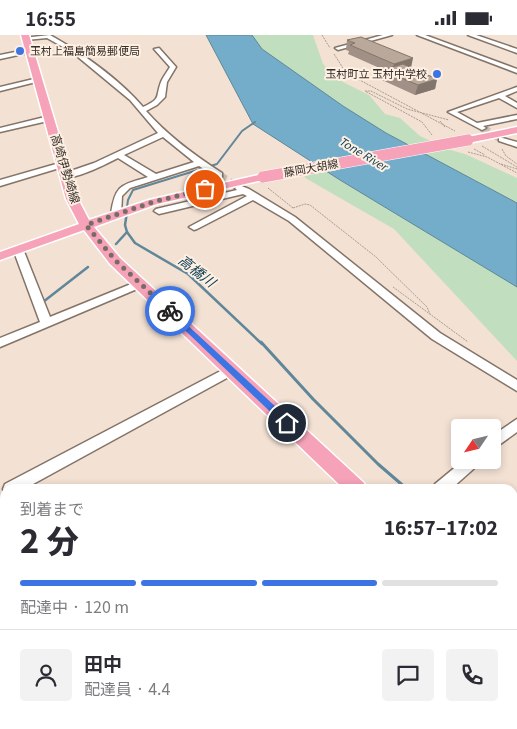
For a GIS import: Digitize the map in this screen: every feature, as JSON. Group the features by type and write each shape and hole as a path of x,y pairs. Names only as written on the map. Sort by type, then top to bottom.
{"main road":[{"name":"高崎伊勢崎線","path":"26,37 72,199 86,225 109,254 232,370 348,484"},
{"name":"藤岡大胡線","path":"118,214 136,207 188,193 263,181 517,130"},
{"path":"0,256 118,214"}],"street":[{"path":"26,37 48,35 74,51 144,110 154,125 201,164 219,175"},
{"path":"338,48 389,35"},
{"path":"420,35 516,71"},
{"path":"472,37 517,51"},
{"path":"446,45 461,41"},
{"path":"468,53 498,44"},
{"path":"144,110 155,104 162,97 164,82 173,67 157,49"},
{"path":"0,57 30,51"},
{"path":"0,89 38,80"},
{"path":"515,91 451,112 479,127 517,117"},
{"path":"499,95 517,106"},
{"path":"0,130 49,118"},
{"path":"65,176 118,155 164,133"},
{"path":"118,155 155,177"},
{"path":"0,183 63,164"},
{"path":"118,214 116,203 122,190 130,184 201,164"},
{"path":"159,211 246,192 292,219 436,336 517,386"},
{"path":"194,227 246,192"},
{"path":"18,249 47,323"},
{"path":"0,343 140,284"},
{"path":"19,484 232,370"},
{"path":"501,437 517,424"},
{"path":"446,484 463,469"}],"path":[{"path":"322,35 343,68 349,73 413,110 456,131"},
{"path":"437,138 422,121 365,91 371,91 413,110 454,121"},
{"path":"437,116 442,114"},
{"path":"440,121 445,127"},
{"path":"447,131 451,130"},
{"path":"511,142 502,149 504,154 517,167"},
{"path":"482,146 517,167"},
{"path":"485,148 490,147"},
{"path":"465,151 488,157 517,173"},
{"path":"499,163 517,167"},
{"path":"263,181 293,208 305,204 310,205 376,257 427,307 430,320"},
{"path":"393,287 468,343"}],"green space":[{"path":"252,35 313,35 323,64 341,81 369,95 385,114 400,118 420,136 517,178 517,203 386,133 343,106 262,49"},
{"path":"321,168 517,287 517,361 394,229 307,179 300,172"}],"water":[{"name":"Tone River","path":"206,35 252,35 262,49 343,106 386,133 517,203 517,287 340,180 253,124"}],"building":[{"path":"361,37 413,58 394,64 350,45 355,43 347,40"},
{"path":"403,64 437,79 418,85 383,70"}],"waterway":[{"name":"高橋川","path":"126,214 128,200 133,190 217,164 242,131 255,122"},
{"name":"高橋川","path":"127,212 125,225 127,232"},
{"path":"116,244 127,232"},
{"name":"高橋川","path":"127,232 135,243 188,274 262,344"},
{"path":"43,302 88,267"},
{"name":"高橋川","path":"261,342 313,399 378,464 401,484"}],"tunnel":[{"path":"482,128 502,139"},
{"path":"219,175 239,188"}],"way so far":[{"path":"170,311 116,261 86,225 153,202 205,189"}],"place":[{"name":"玉村上福島簡易郵便局","path":"20,51"},
{"name":"玉村町立 玉村中学校","path":"437,74"}],"route":[{"path":"170,311 287,423"}]}
